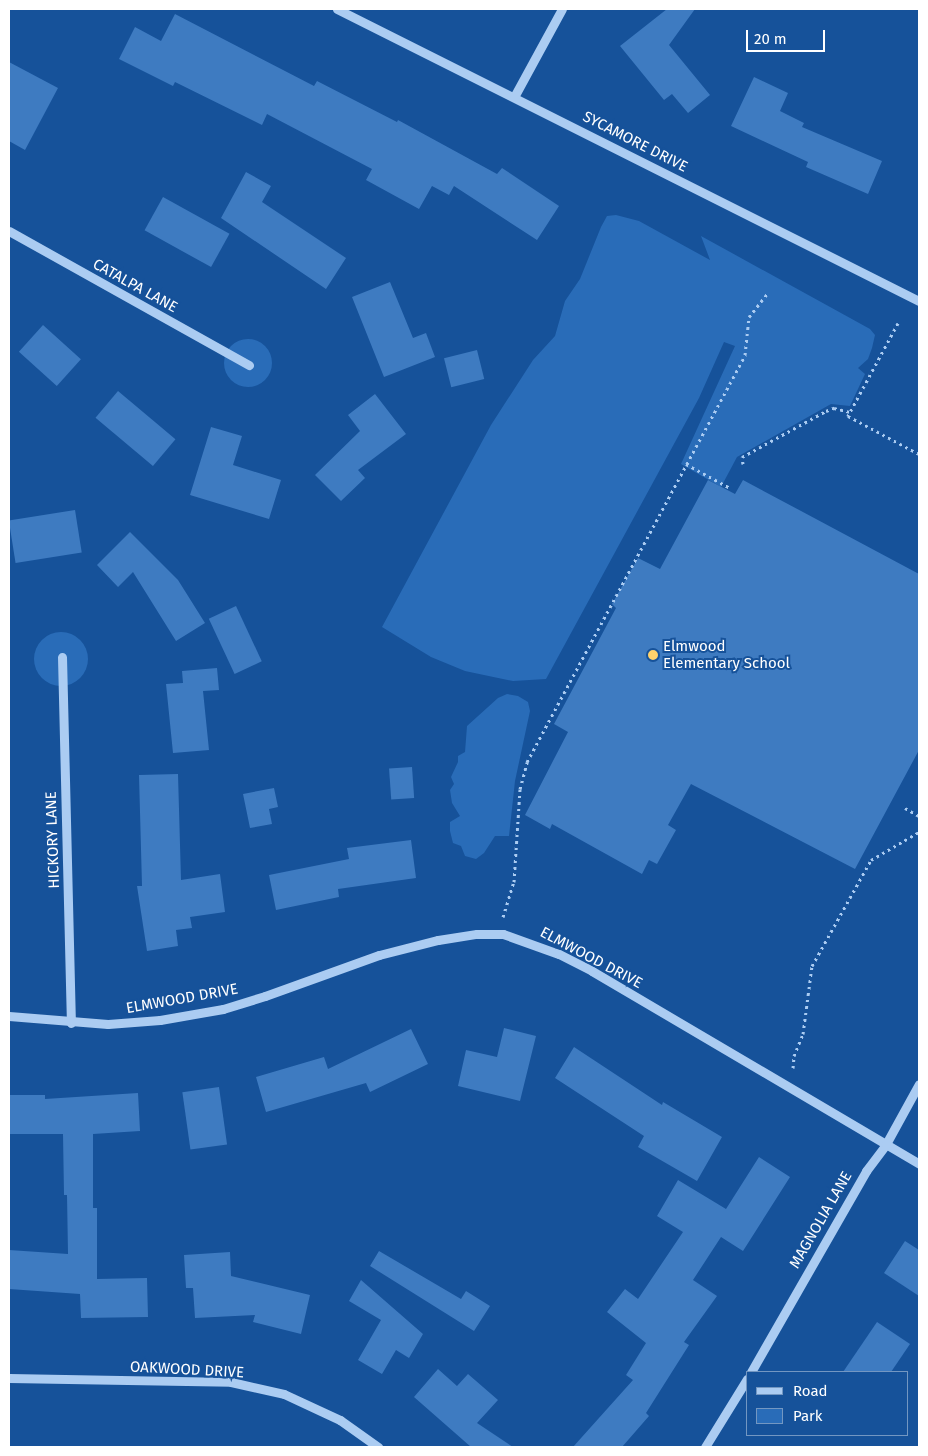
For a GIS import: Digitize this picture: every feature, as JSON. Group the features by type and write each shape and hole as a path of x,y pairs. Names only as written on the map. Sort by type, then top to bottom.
{"street":[{"name":"SYCAMORE DRIVE","path":"337,9 919,301"},
{"path":"514,97 562,9"},
{"name":"CATALPA LANE","path":"9,231 249,365"},
{"name":"HICKORY LANE","path":"62,657 72,1023"},
{"name":"ELMWOOD DRIVE","path":"9,1016 72,1023 108,1024 160,1020 223,1009 379,955 438,940 478,934 503,934 559,954 592,971 919,1164"},
{"name":"MAGNOLIA LANE","path":"751,1371 866,1171 886,1144 919,1084"},
{"name":"OAKWOOD DRIVE","path":"9,1378 231,1382 284,1394 340,1420 378,1447"},
{"path":"705,1447 746,1381"}],"path":[{"path":"503,918 514,882 520,789 528,762 745,355 749,317 768,293"},
{"path":"898,323 848,416 919,454"},
{"path":"743,464 742,457 826,411 834,408 850,412"},
{"path":"686,464 730,488"},
{"path":"905,808 919,816"},
{"path":"792,1072 794,1056 803,1034 812,966 871,860 919,832"}],"green space":[{"path":"616,215 639,221 710,260 701,236 870,329 875,335 872,348 868,359 858,368 865,374 850,406 831,404 737,457 721,487 681,464 735,346 724,342 699,398 546,679 513,681 465,671 431,657 382,627 491,425 533,360 555,336 565,301 580,279 607,216"},
{"path":"243,339 253,339 265,346 272,358 272,368 265,380 253,387 243,387 235,383 228,376 224,368 224,358 228,350 235,343"},
{"path":"61,632 71,634 80,640 86,649 88,659 86,669 80,678 71,684 61,686 51,684 42,678 36,669 34,659 36,649 42,640 51,634"},
{"path":"507,694 518,696 528,702 530,711 515,781 509,836 495,836 484,853 476,859 465,856 461,846 453,843 450,822 460,816 452,803 450,790 454,784 451,777 458,762 458,756 465,752 467,726 498,698"}],"building":[{"path":"667,9 695,9 669,45 710,95 688,113 672,94 664,100 620,46"},
{"path":"175,14 314,86 317,81 397,122 398,120 497,174 502,168 559,206 537,240 454,186 449,195 432,186 419,209 366,180 372,169 267,114 262,125 175,82 173,86 119,59 135,27 161,41"},
{"path":"9,62 58,88 25,150 9,141"},
{"path":"754,77 788,93 780,111 804,123 802,127 882,161 868,194 806,167 808,162 731,126"},
{"path":"246,172 271,186 262,202 346,258 326,289 221,218"},
{"path":"163,197 229,234 211,267 145,230"},
{"path":"390,282 413,338 426,333 435,357 384,377 352,297"},
{"path":"43,325 81,359 57,386 19,352"},
{"path":"477,350 484,379 451,387 444,358"},
{"path":"118,391 175,439 153,466 96,418"},
{"path":"375,394 406,434 358,470 365,478 341,501 315,475 360,431 348,415"},
{"path":"211,427 242,436 233,465 281,480 269,519 190,495"},
{"path":"708,480 735,494 743,480 919,574 919,750 855,869 691,784 668,825 676,830 657,864 649,860 642,874 552,824 550,829 525,815 568,732 554,724 616,608 612,604 638,558 660,569"},
{"path":"75,510 82,552 16,563 9,520"},
{"path":"130,532 178,580 205,623 176,641 133,572 118,587 97,565"},
{"path":"236,606 262,661 235,674 209,619"},
{"path":"217,668 219,690 203,691 209,750 173,753 166,684 183,683 182,671"},
{"path":"412,767 414,798 391,800 389,769"},
{"path":"178,774 181,880 220,874 225,912 190,917 192,928 176,930 178,946 147,951 137,886 142,886 139,775"},
{"path":"274,788 278,807 269,809 272,824 250,828 243,794"},
{"path":"411,840 416,878 338,889 339,897 276,910 269,875 349,859 347,848"},
{"path":"504,1028 536,1036 520,1101 458,1086 466,1050 497,1057"},
{"path":"411,1029 428,1064 370,1092 366,1083 266,1112 256,1077 324,1057 328,1069"},
{"path":"574,1047 662,1105 663,1102 722,1137 697,1181 638,1147 644,1136 555,1078"},
{"path":"219,1087 227,1144 190,1150 182,1092"},
{"path":"138,1093 140,1131 93,1134 93,1208 97,1208 97,1279 147,1278 148,1317 81,1318 80,1294 9,1289 9,1250 68,1254 67,1195 64,1195 63,1134 9,1134 9,1095 45,1095 45,1099"},
{"path":"759,1157 790,1177 743,1251 721,1237 693,1280 717,1296 684,1342 689,1345 646,1413 649,1416 622,1447 573,1447 633,1380 626,1375 646,1343 607,1312 625,1289 638,1299 683,1232 657,1216 678,1180 726,1209"},
{"path":"905,1241 919,1250 919,1296 884,1273"},
{"path":"379,1251 461,1299 466,1291 490,1306 474,1331 370,1266"},
{"path":"230,1252 231,1276 310,1295 301,1334 253,1322 255,1315 195,1318 193,1288 186,1288 184,1255"},
{"path":"361,1280 423,1334 409,1358 396,1350 382,1374 358,1360 381,1320 349,1301"},
{"path":"877,1322 910,1344 892,1371 844,1371"},
{"path":"438,1369 457,1386 468,1374 498,1400 477,1423 513,1447 471,1447 414,1397"}],"place":[{"name":"Elmwood Elementary School","path":"653,655"}]}
